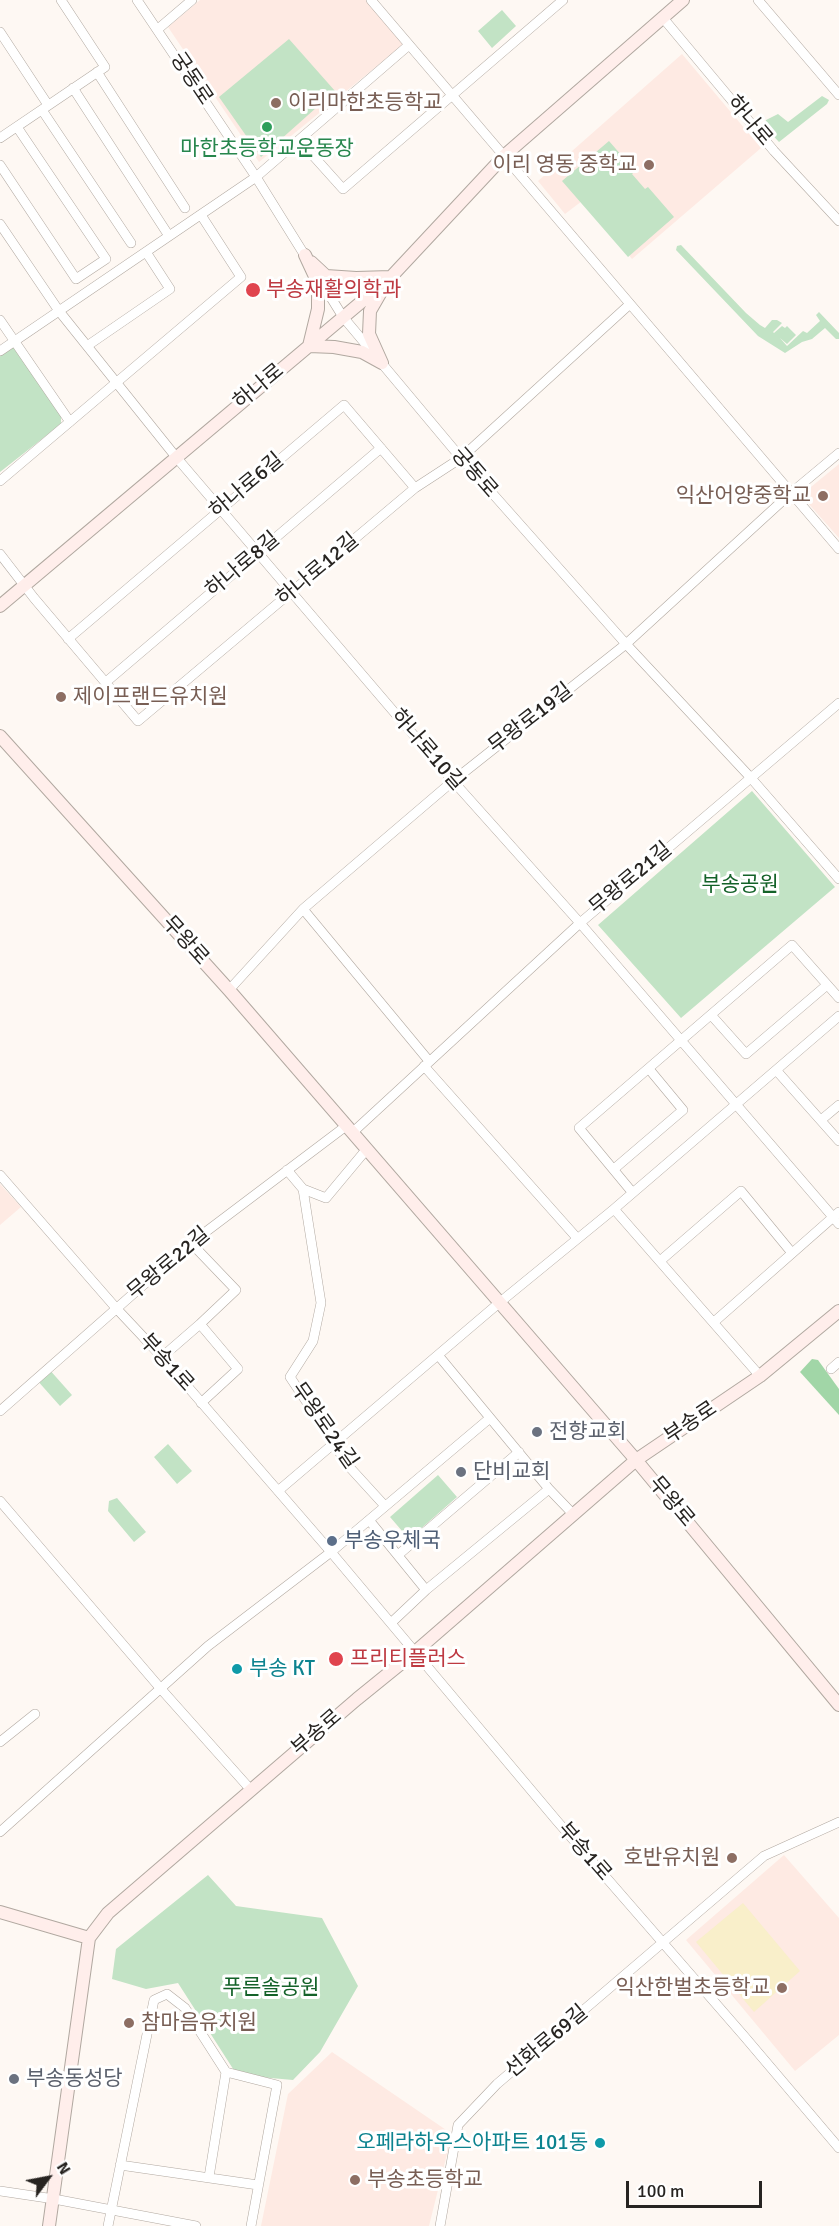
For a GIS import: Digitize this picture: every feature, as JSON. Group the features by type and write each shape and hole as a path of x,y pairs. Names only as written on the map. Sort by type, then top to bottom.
{"street":[{"path":"0,138 105,67 61,0"},
{"name":"궁동로","path":"137,0 256,177 343,317 461,458 626,644 751,778 839,879"},
{"name":"궁동로","path":"158,29 192,0"},
{"path":"371,0 839,549"},
{"path":"300,140 343,189 562,0"},
{"name":"하나로","path":"0,606 391,277 505,155 683,0"},
{"path":"758,0 839,95"},
{"name":"하나로","path":"663,18 774,151 839,221"},
{"path":"0,32 131,243"},
{"path":"0,351 256,177 409,45"},
{"path":"97,72 184,208"},
{"path":"73,88 169,236"},
{"path":"0,165 76,279 106,259 17,127"},
{"path":"0,481 241,277 201,214"},
{"name":"하나로10길","path":"0,224 59,311 176,457 453,781 837,1217 792,1253 714,1322"},
{"path":"87,346 171,289 146,252"},
{"path":"305,255 326,276 391,277"},
{"path":"305,255 318,283 318,309 309,346 334,347 362,352 382,363"},
{"path":"382,363 369,334 370,310 391,277"},
{"name":"하나로12길","path":"0,554 68,639 138,720 415,488 461,458 630,304"},
{"path":"0,320 70,422"},
{"name":"하나로6길","path":"68,639 344,405 415,488"},
{"name":"하나로8길","path":"106,682 381,448"},
{"name":"무왕로19길","path":"229,990 303,909 453,781 626,644 791,493 839,453"},
{"name":"무왕로21길","path":"349,1129 427,1064 580,923 839,703"},
{"name":"무왕로","path":"0,736 229,990 636,1460 839,1706"},
{"path":"303,909 427,1064 577,1238"},
{"path":"632,1192 579,1128 792,945 839,998"},
{"path":"711,1016 746,1054 827,985"},
{"path":"278,1491 499,1303 615,1209 839,1016"},
{"path":"614,1169 683,1110 649,1069"},
{"path":"776,1070 839,1141"},
{"path":"821,1120 839,1105"},
{"name":"무왕로22길","path":"0,1411 191,1243 287,1170 349,1129"},
{"path":"287,1170 303,1189 326,1198 366,1150"},
{"name":"부송1로","path":"0,1174 331,1552 557,1821 839,2148"},
{"name":"무왕로24길","path":"303,1189 321,1303 313,1341 290,1377 310,1407 331,1432 343,1460 385,1506"},
{"path":"660,1260 741,1191 792,1253"},
{"path":"615,1209 760,1376"},
{"path":"162,1357 236,1290 191,1243"},
{"name":"부송로","path":"50,2226 89,1938 108,1913 415,1652 636,1460 760,1376 839,1311"},
{"path":"200,1324 238,1369 201,1403"},
{"path":"438,1355 549,1489 573,1514"},
{"path":"831,1369 839,1362"},
{"path":"0,1832 208,1646 331,1552 490,1418"},
{"path":"398,1555 519,1452"},
{"path":"391,1623 426,1590 549,1489"},
{"path":"0,1501 251,1790"},
{"path":"369,1520 426,1590"},
{"path":"0,1742 35,1714"},
{"name":"선화로69길","path":"440,2226 458,2125 497,2084 764,1856 839,1822"},
{"path":"0,1912 89,1938"},
{"path":"108,2226 154,2000 167,1994 185,2008 226,2072 209,2176"},
{"path":"226,2072 278,2085 251,2226"},
{"path":"120,2165 209,2176 258,2185"},
{"path":"0,2191 196,2226"}],"shaded area":[{"name":"이리마한초등학교","path":"200,0 367,0 404,44 259,162 168,27"},
{"name":"이리 영동 중학교","path":"682,54 761,148 632,259 582,201 565,214 538,181"},
{"name":"익산어양중학교","path":"839,464 839,538 807,502 806,491"},
{"path":"0,1184 21,1207 0,1225"},
{"name":"익산한벌초등학교","path":"784,1855 839,1918 839,2035 795,2071 686,1940"},
{"name":"부송초등학교","path":"332,2052 452,2134 429,2226 261,2226 288,2094"}],"green space":[{"path":"502,10 516,26 492,48 478,31"},
{"name":"마한초등학교운동장","path":"289,39 335,91 261,157 219,97"},
{"path":"822,96 829,100 827,104 779,142 764,126 766,120 778,114 788,122"},
{"path":"609,141 635,171 632,174 645,189 648,187 674,217 628,257 562,181"},
{"path":"681,245 760,325 765,328 772,320 782,323 774,333 782,326 785,328 787,326 796,335 787,344 780,338 787,346 803,331 807,333 820,321 816,315 819,312 839,333 839,339 836,339 825,328 812,339 802,342 785,353 758,336 676,250 677,246"},
{"path":"14,345 61,415 61,424 0,472 0,354"},
{"name":"부송공원","path":"752,791 835,887 681,1018 598,925"},
{"path":"812,1359 818,1360 839,1389 839,1415 800,1372"},
{"path":"48,1368 72,1395 60,1406 36,1379"},
{"path":"168,1444 192,1471 177,1484 154,1457"},
{"path":"438,1475 457,1497 409,1539 390,1517"},
{"path":"117,1498 146,1532 134,1542 108,1511 109,1501"},
{"name":"푸른솔공원","path":"208,1875 236,1906 322,1918 358,1986 320,2052 293,2080 237,2075 178,1983 146,1989 112,1979 116,1949"}],"sand":[{"path":"743,1903 800,1971 754,2012 696,1942"}],"place":[{"name":"이리마한초등학교","path":"276,103"},
{"name":"마한초등학교운동장","path":"267,127"},
{"name":"이리 영동 중학교","path":"649,165"},
{"name":"부송재활의학과","path":"253,290"},
{"name":"익산어양중학교","path":"823,496"},
{"name":"제이프랜드유치원","path":"61,697"},
{"name":"전향교회","path":"537,1432"},
{"name":"단비교회","path":"461,1472"},
{"name":"부송우체국","path":"332,1541"},
{"name":"프리티플러스","path":"336,1659"},
{"name":"부송 KT","path":"237,1669"},
{"name":"호반유치원","path":"732,1858"},
{"name":"익산한벌초등학교","path":"782,1988"},
{"name":"참마음유치원","path":"129,2023"},
{"name":"부송동성당","path":"14,2079"},
{"name":"오페라하우스아파트 101동","path":"600,2143"},
{"name":"부송초등학교","path":"355,2180"}]}
